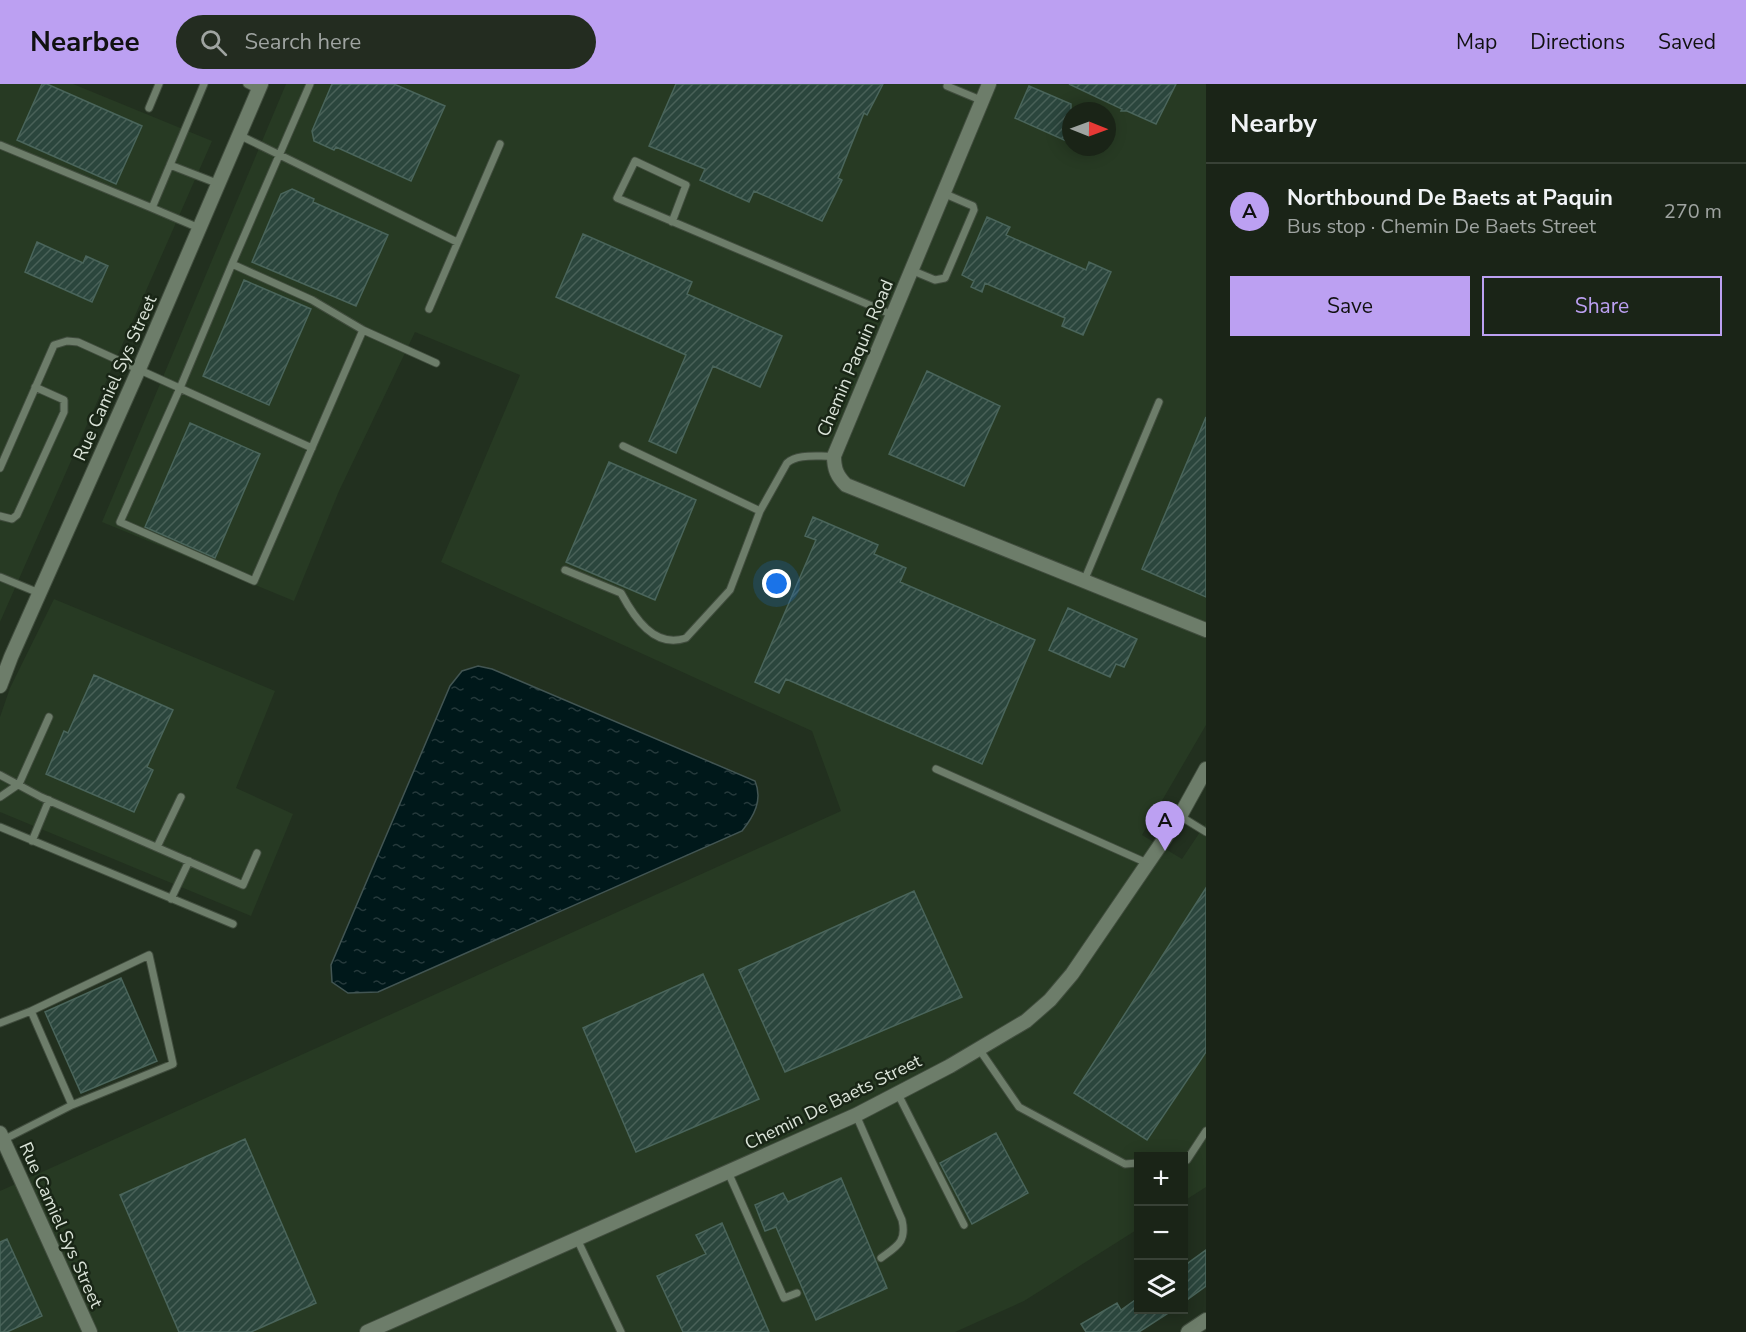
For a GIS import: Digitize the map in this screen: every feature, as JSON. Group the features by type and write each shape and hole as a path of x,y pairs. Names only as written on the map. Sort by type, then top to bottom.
{"street":[{"name":"Chemin Paquin Road","path":"989,84 834,456 834,467 838,477 846,485 1206,630"},
{"name":"Rue Camiel Sys Street","path":"0,686 6,654 39,593 139,369 219,184 256,86"},
{"name":"Chemin De Baets Street","path":"366,1332 856,1115 980,1049 1026,1021 1072,974 1180,816 1206,769"},
{"name":"Rue Camiel Sys Street","path":"2,1136 90,1332"},
{"path":"1188,1332 1206,1320"}],"lane":[{"path":"149,108 159,84"},
{"path":"152,208 204,84"},
{"path":"310,84 120,522 254,581 363,330"},
{"path":"947,86 983,101"},
{"path":"239,135 457,242"},
{"path":"429,309 500,144"},
{"path":"0,145 200,228"},
{"path":"672,222 686,185 635,161 617,198 672,222 893,315"},
{"path":"170,165 219,184"},
{"path":"911,270 935,279 945,278 974,210 973,206 943,193"},
{"path":"232,264 312,300 363,330 436,363"},
{"path":"0,468 54,345 67,341 78,342 312,448"},
{"path":"0,516 12,519 17,515 64,412 64,400 35,387"},
{"path":"1084,581 1159,402"},
{"path":"623,446 760,511"},
{"path":"565,570 621,593 633,616 654,635 666,640 677,641 686,638 730,590 760,511 787,463 791,459 834,456"},
{"path":"0,577 39,593"},
{"path":"0,797 19,784 49,717"},
{"path":"936,769 1147,863"},
{"path":"0,775 49,800 243,885 256,853"},
{"path":"157,847 181,797"},
{"path":"32,841 49,800"},
{"path":"1180,816 1206,832"},
{"path":"0,827 233,924"},
{"path":"171,899 189,861"},
{"path":"0,1023 31,1011 149,955 173,1064 2,1136"},
{"path":"31,1011 72,1105"},
{"path":"980,1049 1019,1107 1125,1164 1134,1163"},
{"path":"898,1094 964,1225"},
{"path":"856,1115 902,1220 904,1232 900,1244 881,1258"},
{"path":"1188,1158 1206,1131"},
{"path":"728,1172 784,1299 798,1293"},
{"path":"577,1239 621,1332"}],"shaded area":[{"path":"0,84 73,84 212,141 0,622"},
{"path":"286,84 1206,84 1206,725 1142,835 1182,859 1206,823 1206,1187 1188,1198 1188,1152 1134,1152 1134,1232 1024,1301 955,1332 0,1332 0,1191 841,811 812,731 441,562 520,375 415,332 339,491 294,601 102,522"},
{"path":"54,599 275,691 236,788 293,814 251,916 0,812 0,717 10,688"}],"water":[{"path":"478,666 492,669 755,781 758,795 756,808 742,831 378,992 348,993 332,982 331,965 450,686 462,671"}],"building":[{"path":"42,84 47,84 142,126 116,184 17,140"},
{"path":"332,84 394,84 445,106 411,181 336,147 334,150 314,141 312,131"},
{"path":"676,84 883,84 867,115 864,113 838,178 842,180 822,221 754,191 749,202 700,180 705,169 649,146"},
{"path":"1069,84 1176,84 1156,124 1127,111 1121,111 1122,109 1116,106 1116,102 1107,102"},
{"path":"1029,86 1066,102 1062,102 1062,139 1015,118"},
{"path":"292,189 314,199 313,202 388,235 356,306 252,262 281,194"},
{"path":"987,217 1010,227 1006,235 1086,270 1089,262 1111,272 1083,335 1062,326 1065,318 985,283 982,292 971,287 974,281 962,275"},
{"path":"583,234 692,282 687,294 782,336 760,387 713,366 676,453 649,441 686,355 556,297"},
{"path":"37,242 83,263 86,256 108,266 92,302 25,272"},
{"path":"244,280 311,309 269,405 203,376"},
{"path":"927,371 1000,406 964,486 889,454"},
{"path":"1206,417 1206,597 1142,569"},
{"path":"190,423 260,454 215,558 145,527"},
{"path":"609,462 696,500 655,600 566,562"},
{"path":"813,517 878,545 874,554 906,568 900,582 1035,640 982,764 786,679 779,693 755,682 816,540 805,536"},
{"path":"1068,608 1137,639 1124,667 1116,664 1110,677 1049,650"},
{"path":"94,675 173,710 147,767 153,770 134,812 46,774 64,731 68,733"},
{"path":"1206,888 1206,1052 1147,1140 1074,1093"},
{"path":"914,891 962,997 785,1072 739,970"},
{"path":"703,974 759,1099 636,1152 583,1028"},
{"path":"121,978 157,1061 81,1093 45,1012"},
{"path":"996,1133 1028,1193 972,1224 940,1163"},
{"path":"245,1139 316,1303 251,1332 179,1332 120,1195"},
{"path":"841,1178 887,1288 816,1320 776,1227 765,1231 755,1205 783,1193 788,1202"},
{"path":"722,1223 769,1332 683,1332 657,1276 706,1254 696,1235"},
{"path":"7,1239 42,1316 7,1332 0,1332 0,1242"},
{"path":"1206,1250 1206,1286 1188,1299 1188,1263"},
{"path":"1134,1301 1134,1314 1167,1314 1139,1332 1086,1332 1081,1324 1117,1303 1121,1310"}],"place":[{"name":"Northbound De Baets at Paquin","path":"1165,851"}]}
